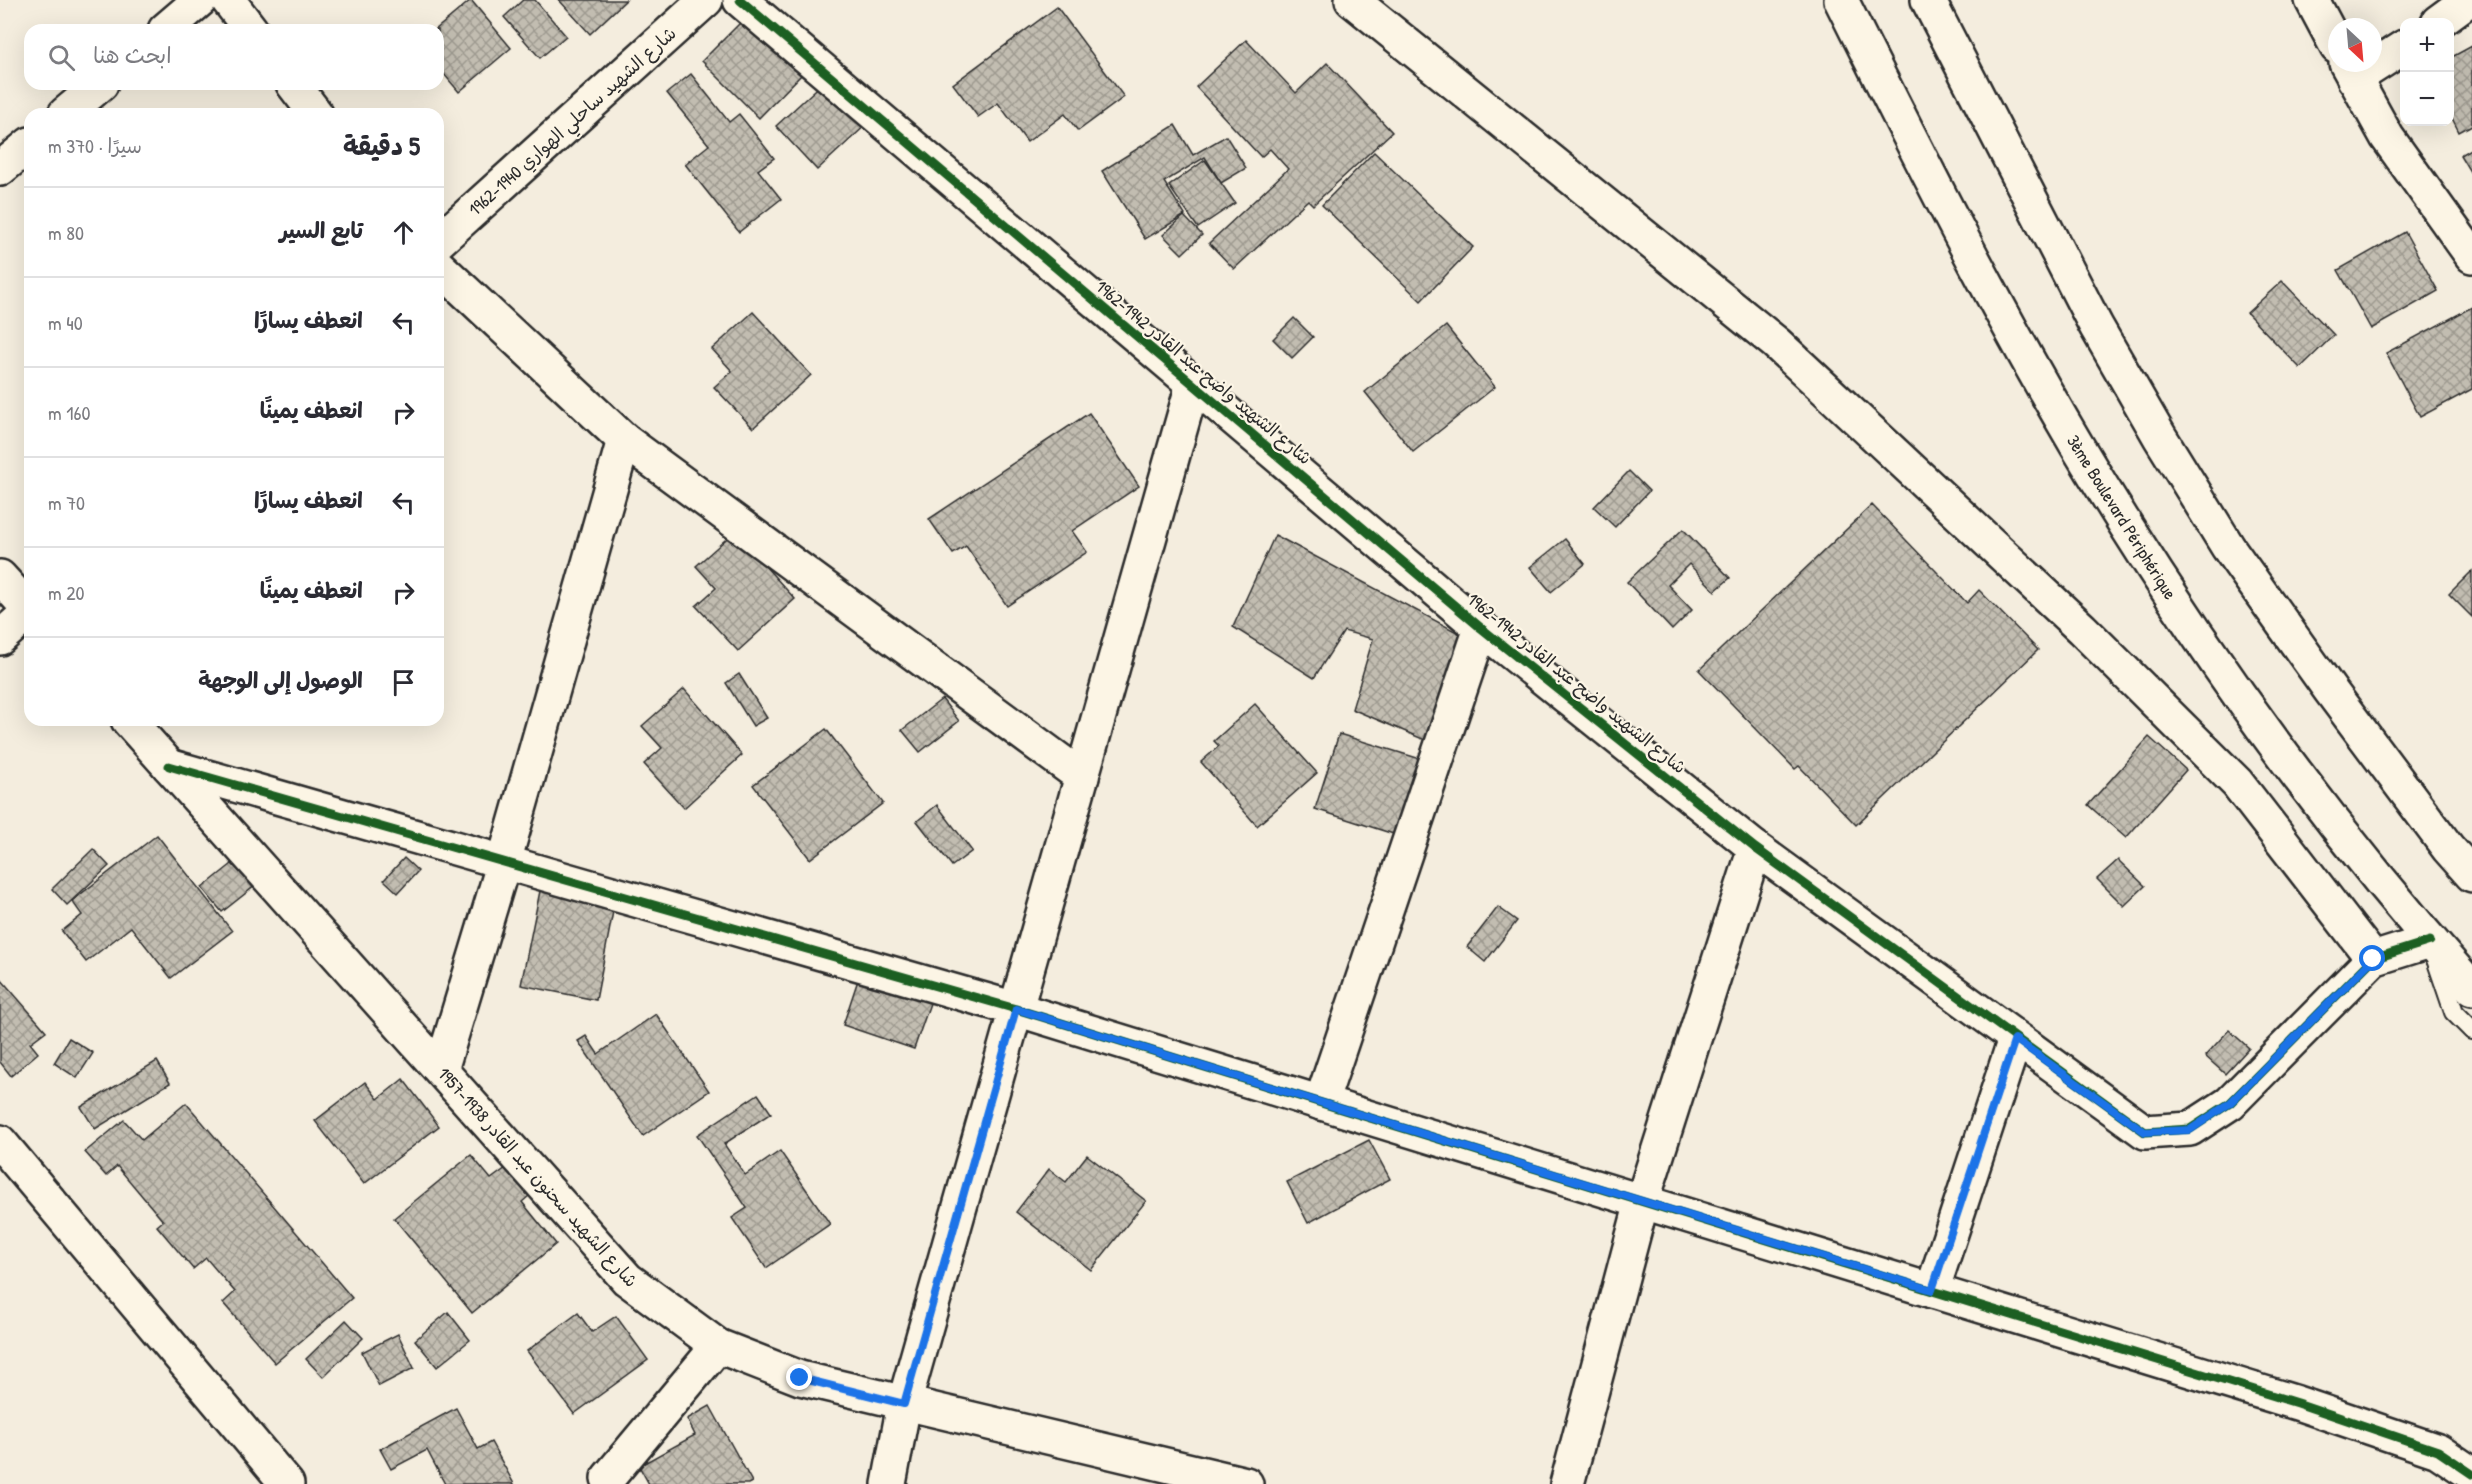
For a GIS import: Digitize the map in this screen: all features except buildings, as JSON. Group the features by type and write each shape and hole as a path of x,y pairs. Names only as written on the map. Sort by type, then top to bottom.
{"street":[{"path":"172,24 200,0"},
{"path":"228,0 246,24"},
{"name":"شارع الشهيد ساحلي الهواري 1940-1962","path":"444,237 706,0"},
{"name":"شارع الشهيد واضح عبد القادر 1942-1962","path":"740,0 1481,628 1755,848 2145,1132 2190,1130 2230,1103 2373,959 2430,941"},
{"path":"1352,0 1776,344 2082,629 2237,783 2373,959"},
{"name":"3ème Boulevard Périphérique","path":"1842,0 1990,290 2076,444 2177,606 2290,766 2430,941 2472,988"},
{"path":"1928,0 2096,326 2190,487 2228,546 2330,690 2441,839 2472,875"},
{"path":"2312,0 2328,30"},
{"path":"2443,18 2468,0"},
{"path":"2382,57 2400,49"},
{"path":"2351,72 2387,137 2472,256"},
{"path":"72,108 94,90"},
{"path":"298,90 311,108"},
{"path":"0,169 24,149"},
{"path":"444,272 624,440 1082,777"},
{"path":"890,1484 904,1404 1193,384"},
{"path":"441,1070 504,862 624,440"},
{"path":"0,577 24,604"},
{"path":"0,639 24,617"},
{"path":"1321,1103 1481,628"},
{"name":"شارع الشهيد سحنون عبد القادر 1938-1957","path":"133,726 627,1279 718,1346 800,1378 1246,1484"},
{"path":"169,766 1016,1009 1932,1290 2308,1406 2438,1451 2472,1474"},
{"path":"1568,1484 1642,1202 1755,848"},
{"path":"1932,1290 2015,1039"},
{"path":"0,1142 287,1484"},
{"path":"608,1478 718,1346"}],"lane":[{"path":"2430,941 2454,1012 2472,1030"}],"cycle path":[{"path":"740,0 1481,628 1755,848 2145,1132 2190,1129 2230,1103 2373,959 2430,941"},
{"path":"169,766 1016,1009 2297,1403 2438,1451 2472,1474"}],"route":[{"path":"800,1378 904,1404 1016,1009 1932,1290 2015,1039 2145,1132 2190,1130 2230,1103 2373,959"}]}
